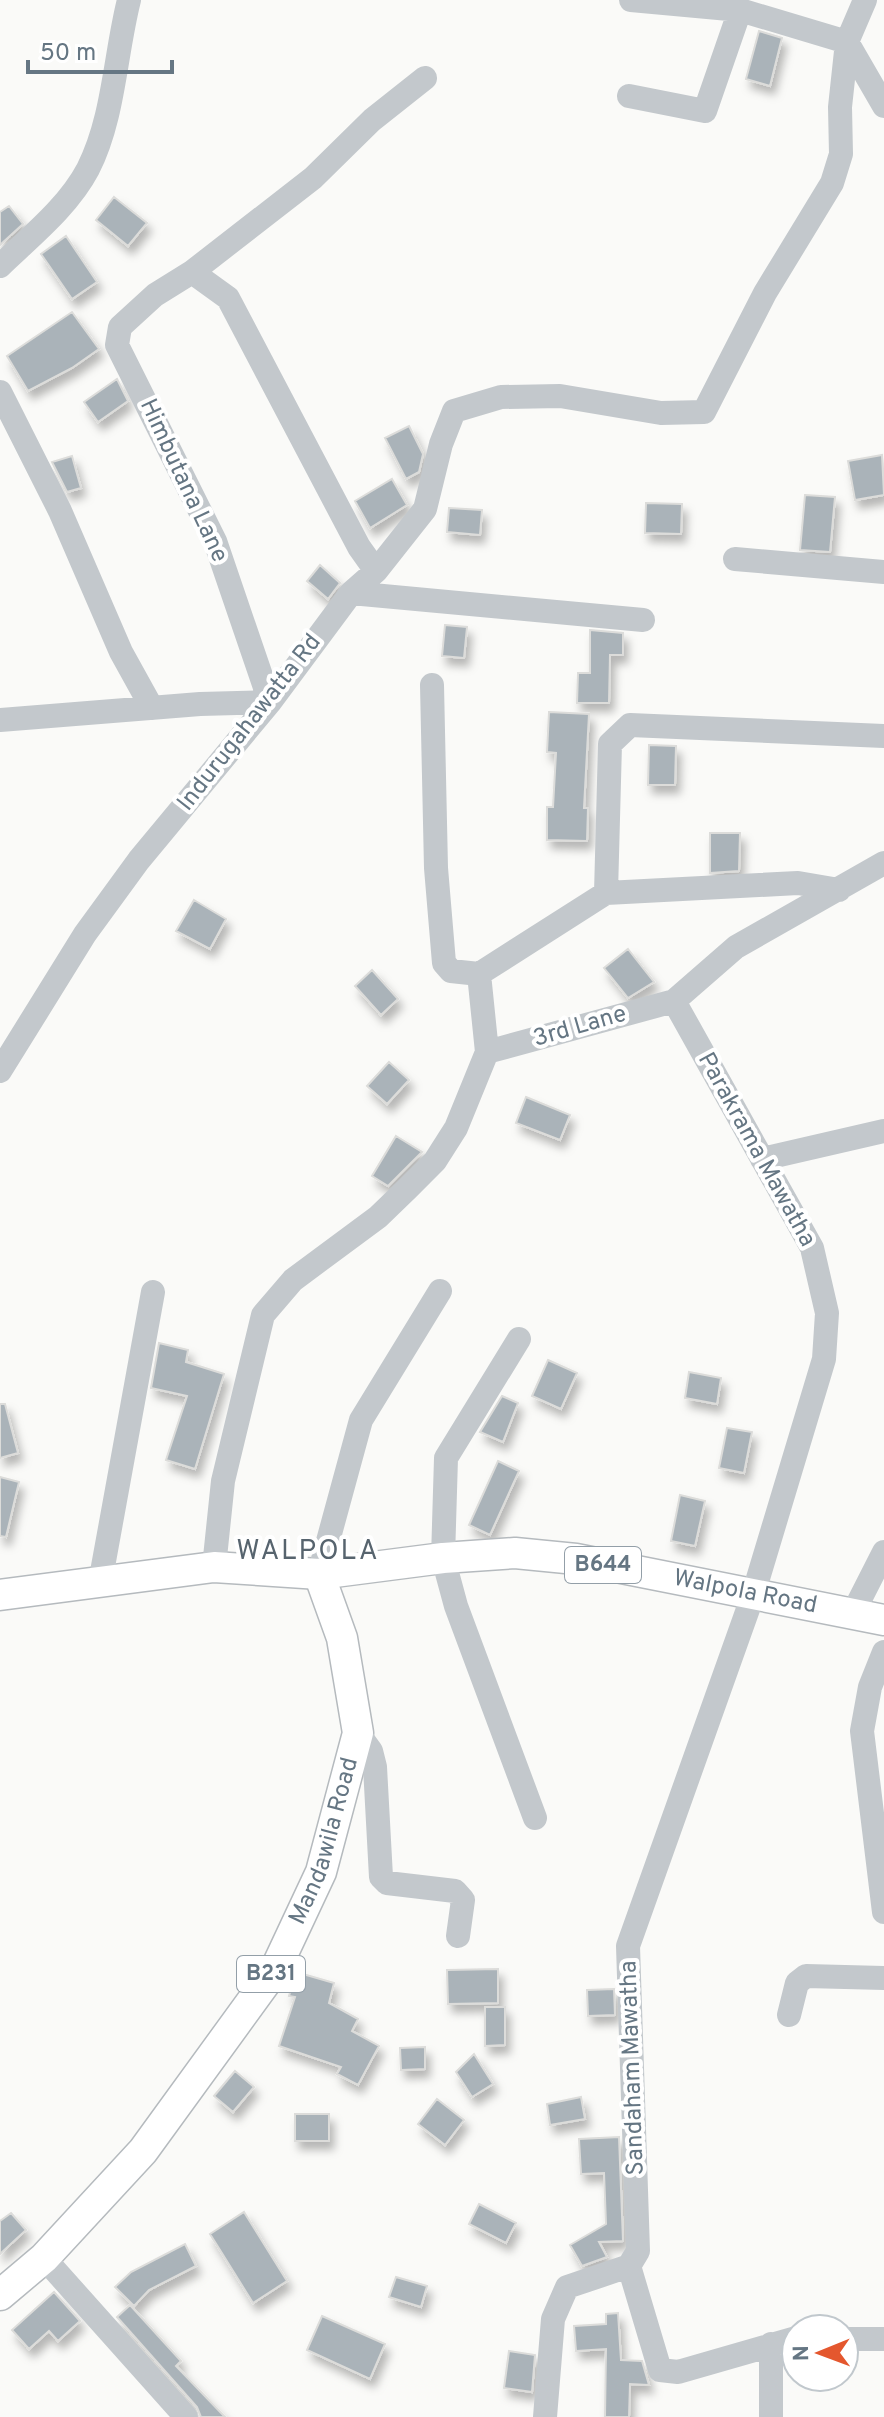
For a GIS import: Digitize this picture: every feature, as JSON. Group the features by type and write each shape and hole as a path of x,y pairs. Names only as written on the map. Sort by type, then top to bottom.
{"main road":[{"name":"Walpola Road","path":"319,1574 443,1558 515,1553 576,1559 884,1620"},
{"name":"B644","path":"0,1595 214,1567 319,1574"},
{"name":"Mandawila Road","path":"0,2295 44,2258 143,2151 276,1968 321,1872 358,1733 342,1638 319,1574"}],"street":[{"path":"0,266 63,204 88,169 106,116 129,0"},
{"path":"631,0 740,10 847,42 884,106"},
{"path":"847,42 865,0"},
{"path":"629,96 705,111 740,10"},
{"name":"Indurugahawatta Rd","path":"0,1071 85,934 139,860 270,702 351,593 376,571 425,509 441,444 454,411 501,397 560,396 661,413 704,412 765,293 832,183 841,154 840,107 847,42"},
{"name":"Himbutana Lane","path":"270,702 215,541 117,345 120,327 155,295 192,272 313,178 372,120 425,78"},
{"path":"192,272 228,298 359,547 376,571"},
{"path":"0,392 60,511 121,652 152,708"},
{"path":"735,559 884,572"},
{"path":"351,593 643,620"},
{"path":"432,685 436,868 444,963 451,971 479,974 606,893 798,883 839,890"},
{"path":"0,720 270,702"},
{"path":"606,893 610,744 630,725 884,736"},
{"path":"674,1001 736,947 884,863"},
{"path":"214,1567 223,1481 263,1315 293,1280 378,1217 435,1161 456,1128 487,1052 479,974"},
{"name":"3rd Lane","path":"487,1052 674,1001"},
{"name":"Parakrama Mawatha","path":"674,1001 812,1248 827,1313 824,1359 753,1595"},
{"path":"762,1159 884,1131"},
{"path":"319,1574 361,1420 440,1291"},
{"path":"100,1583 153,1292"},
{"path":"519,1339 446,1458 443,1558 456,1606 535,1818"},
{"path":"853,1613 884,1552"},
{"name":"Sandaham Mawatha","path":"629,2266 638,2251 639,2216 628,1946 753,1595"},
{"path":"884,1652 870,1687 862,1731 884,1912"},
{"path":"358,1733 371,1751 375,1767 381,1877 387,1883 455,1891 463,1900 458,1936"},
{"path":"789,2015 797,1983 806,1976 884,1978"},
{"path":"44,2258 186,2417"},
{"path":"545,2417 553,2319 567,2287 629,2266 660,2370 678,2372 780,2342"},
{"path":"860,2339 884,2339"},
{"path":"771,2344 771,2417"}],"building":[{"path":"759,31 782,38 770,86 746,79"},
{"path":"114,197 147,223 128,246 96,220"},
{"path":"9,206 23,224 0,245 0,212"},
{"path":"66,236 97,282 72,299 41,254"},
{"path":"72,312 99,349 72,368 28,391 7,356"},
{"path":"117,379 128,401 98,422 84,402"},
{"path":"409,426 423,454 419,472 406,479 385,438"},
{"path":"882,455 884,495 855,500 848,461"},
{"path":"72,456 81,488 67,492 52,462"},
{"path":"392,479 407,505 370,528 355,501"},
{"path":"805,495 835,497 830,552 800,550"},
{"path":"646,503 682,504 681,534 645,533"},
{"path":"449,508 482,510 480,535 447,532"},
{"path":"320,565 340,583 328,599 307,581"},
{"path":"445,625 467,627 464,658 442,656"},
{"path":"590,630 623,633 623,655 610,655 609,703 577,703 578,673 590,673"},
{"path":"549,712 589,714 584,808 588,808 587,841 547,840 547,807 553,807 556,753 547,752"},
{"path":"649,745 676,746 675,785 648,785"},
{"path":"710,833 740,833 739,871 710,873"},
{"path":"194,900 226,919 210,949 176,931"},
{"path":"628,949 654,982 628,998 604,968"},
{"path":"372,970 398,999 381,1015 355,986"},
{"path":"389,1062 409,1080 387,1104 367,1086"},
{"path":"526,1097 570,1115 560,1140 516,1123"},
{"path":"396,1136 422,1152 388,1186 372,1176"},
{"path":"159,1343 188,1350 186,1362 224,1374 195,1469 166,1460 187,1396 151,1388"},
{"path":"548,1360 577,1373 561,1409 532,1396"},
{"path":"689,1372 721,1378 717,1404 685,1398"},
{"path":"502,1396 518,1403 503,1442 480,1432"},
{"path":"0,1404 5,1404 18,1453 0,1458"},
{"path":"727,1428 752,1432 744,1473 719,1468"},
{"path":"498,1461 519,1471 490,1535 469,1525"},
{"path":"0,1477 19,1482 6,1537 0,1536"},
{"path":"680,1495 705,1501 695,1546 671,1541"},
{"path":"498,1969 498,2003 448,2004 447,1970"},
{"path":"296,1972 334,1983 329,2003 358,2019 352,2031 379,2046 358,2085 337,2074 341,2067 279,2046 295,1997 289,1996"},
{"path":"614,1989 615,2015 588,2016 587,1990"},
{"path":"485,2007 505,2007 505,2045 485,2046"},
{"path":"425,2047 425,2069 401,2070 400,2048"},
{"path":"474,2054 493,2084 472,2097 456,2072"},
{"path":"235,2071 254,2087 233,2112 214,2096"},
{"path":"581,2097 585,2119 550,2125 547,2104"},
{"path":"437,2099 464,2120 445,2145 418,2124"},
{"path":"295,2114 329,2114 329,2141 295,2141"},
{"path":"619,2137 623,2241 599,2242 607,2257 582,2266 570,2245 606,2224 604,2173 581,2174 579,2139"},
{"path":"479,2204 516,2223 506,2243 469,2224"},
{"path":"244,2212 287,2281 253,2303 210,2234"},
{"path":"11,2213 26,2230 0,2254 0,2221"},
{"path":"185,2244 196,2266 149,2290 134,2306 115,2287 131,2272"},
{"path":"396,2277 427,2286 421,2307 389,2297"},
{"path":"54,2292 80,2321 58,2341 49,2331 29,2349 12,2330"},
{"path":"130,2305 181,2361 176,2366 225,2417 201,2417 197,2407 117,2317"},
{"path":"618,2313 621,2360 642,2361 649,2385 630,2384 629,2417 605,2417 606,2349 576,2351 574,2326 606,2324 606,2314"},
{"path":"322,2316 385,2344 370,2379 307,2350"},
{"path":"509,2351 535,2355 532,2392 504,2388"}],"district":[{"name":"WALPOLA","path":"308,1552"}]}
